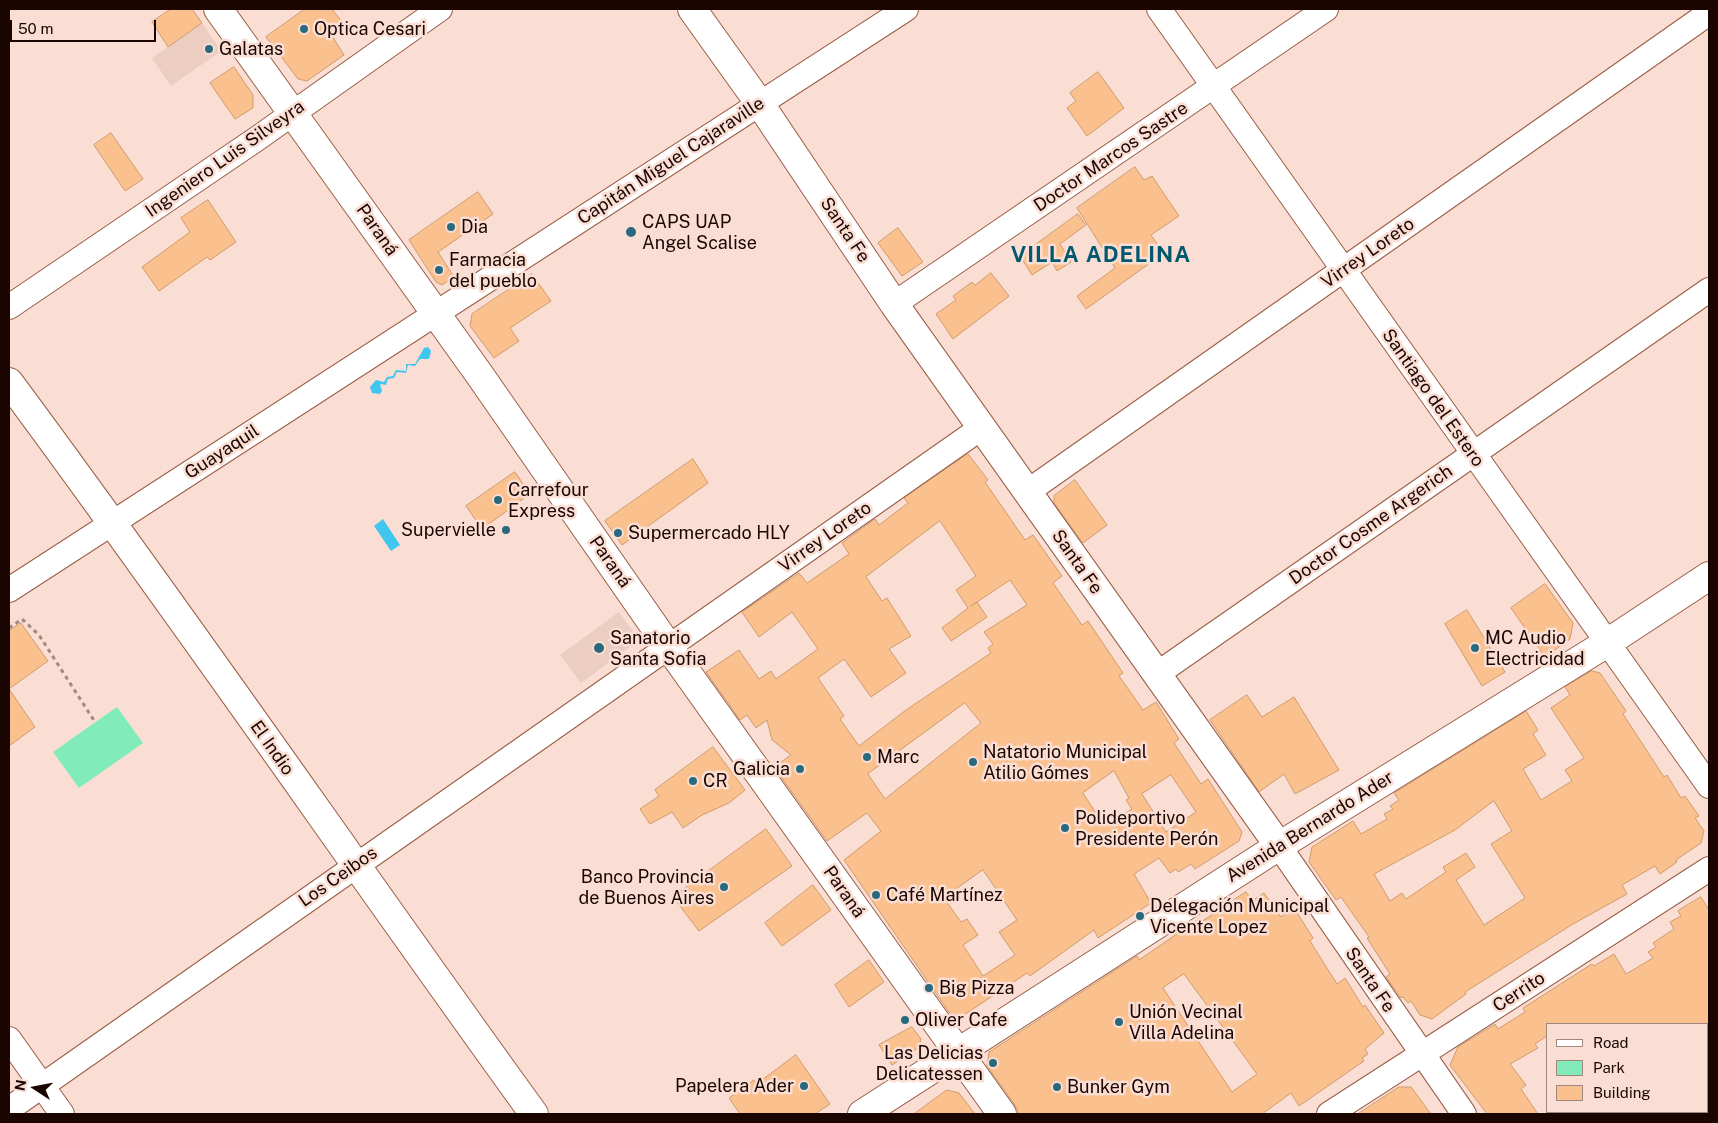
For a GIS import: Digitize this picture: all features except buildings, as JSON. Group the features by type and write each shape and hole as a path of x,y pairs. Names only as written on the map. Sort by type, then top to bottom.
{"street":[{"name":"Paraná","path":"218,9 294,113 668,646 1002,1114"},
{"name":"Ingeniero Luis Silveyra","path":"9,307 294,113 440,9"},
{"name":"Santa Fe","path":"692,9 760,104 894,304 1279,846 1464,1114"},
{"name":"Capitán Miguel Cajaraville","path":"435,313 906,9"},
{"name":"Santiago del Estero","path":"1159,9 1709,786"},
{"name":"Doctor Marcos Sastre","path":"894,304 1326,9"},
{"name":"Virrey Loreto","path":"1027,492 1709,14"},
{"name":"Doctor Cosme Argerich","path":"1157,674 1709,290"},
{"name":"Guayaquil","path":"9,590 435,313"},
{"name":"El Indio","path":"9,382 114,523 355,866 534,1114"},
{"name":"Virrey Loreto","path":"668,646 981,428"},
{"name":"Avenida Bernardo Ader","path":"862,1114 1279,846 1607,643 1709,576"},
{"name":"Los Ceibos","path":"9,1109 668,646"},
{"name":"Cerrito","path":"1329,1114 1709,869"},
{"path":"9,1039 62,1114"}],"path":[{"path":"9,628 22,619 39,635 95,722"}],"shaded area":[{"path":"202,23 221,51 171,86 152,58"},
{"name":"Sanatorio Santa Sofia","path":"619,612 639,640 581,683 560,655"}],"green space":[{"path":"117,707 143,743 79,788 53,752"}],"water":[{"path":"428,347 431,351 429,359 420,359 415,366 408,365 406,373 397,372 394,378 388,379 386,385 380,384 382,391 380,394 372,393 370,387 376,380 384,382 387,377 393,376 396,370 406,371 406,364 415,364 424,348"},
{"path":"383,519 400,545 391,551 374,526"}],"place":[{"name":"Optica Cesari","path":"304,29"},
{"name":"Galatas","path":"209,49"},
{"name":"Dia","path":"451,227"},
{"name":"CAPS UAP Angel Scalise","path":"631,232"},
{"name":"Farmacia del pueblo","path":"439,270"},
{"name":"Carrefour Express","path":"498,500"},
{"name":"Supervielle","path":"506,530"},
{"name":"Supermercado HLY","path":"618,533"},
{"name":"Sanatorio Santa Sofia","path":"599,648"},
{"name":"MC Audio Electricidad","path":"1475,648"},
{"name":"Marc","path":"867,757"},
{"name":"Natatorio Municipal Atilio Gómes","path":"973,762"},
{"name":"Galicia","path":"800,769"},
{"name":"CR","path":"693,781"},
{"name":"Polideportivo Presidente Perón","path":"1065,828"},
{"name":"Banco Provincia de Buenos Aires","path":"724,887"},
{"name":"Café Martínez","path":"876,895"},
{"name":"Delegación Municipal Vicente Lopez","path":"1140,916"},
{"name":"Big Pizza","path":"929,988"},
{"name":"Oliver Cafe","path":"905,1020"},
{"name":"Unión Vecinal Villa Adelina","path":"1119,1022"},
{"name":"Las Delicias Delicatessen","path":"993,1063"},
{"name":"Papelera Ader","path":"804,1086"},
{"name":"Bunker Gym","path":"1057,1087"}],"district":[{"name":"VILLA ADELINA","path":"1101,255"}]}
